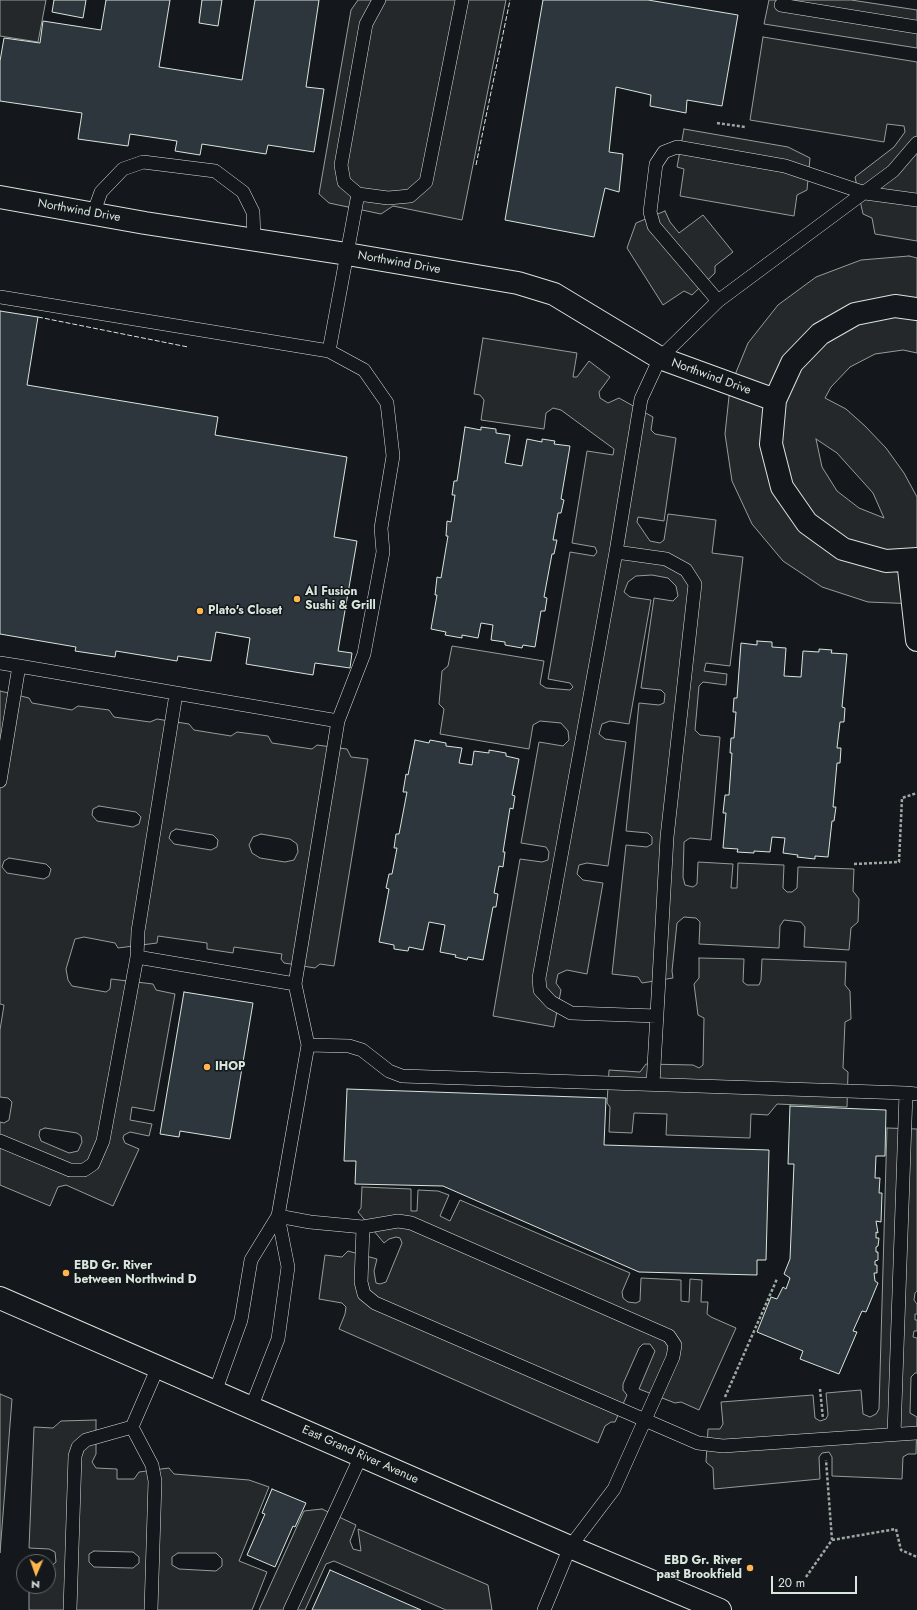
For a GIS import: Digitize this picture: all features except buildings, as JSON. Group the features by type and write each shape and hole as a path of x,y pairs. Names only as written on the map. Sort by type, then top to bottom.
{"street":[{"name":"Northwind Drive","path":"0,197 93,214 347,254 518,283 554,294 660,358 775,400"},
{"path":"917,309 895,306 855,314 820,334 792,363 775,400 771,444 782,486 807,523 843,549 886,561 912,560 917,640"},
{"name":"East Grand River Avenue","path":"0,1298 570,1547 720,1610"}],"lane":[{"path":"379,0 366,24 341,165 344,182 358,194 388,198 410,196 426,182 462,0"},
{"path":"781,5 917,27"},
{"path":"657,1016 571,1013 551,1002 540,990 539,978 616,552 640,399 660,358 718,301 893,171 917,143"},
{"path":"718,301 654,226 650,212 656,164 664,152 677,147 785,166 865,193 917,200"},
{"path":"93,214 101,192 123,169 143,162 215,171 243,192 253,212 254,239"},
{"path":"329,351 358,194"},
{"path":"0,297 329,351 364,370 387,403 393,456 381,528 383,552 364,654 338,721 295,984 308,1046 278,1216 288,1267 278,1339 252,1408"},
{"path":"616,552 666,559 686,570 695,584 667,837 653,1084"},
{"path":"0,663 338,721"},
{"path":"0,781 19,666"},
{"path":"0,1141 70,1170 84,1170 93,1164 103,1141 137,957 138,931 176,694"},
{"path":"137,957 295,984"},
{"path":"308,1046 349,1046 362,1050 389,1071 402,1076 911,1093 894,1434"},
{"path":"278,1216 310,1222 363,1227 398,1221 411,1223 669,1336 675,1345 673,1357 614,1489 570,1547 544,1610"},
{"path":"215,1392 241,1320 251,1260 278,1216"},
{"path":"363,1227 361,1282 364,1294 374,1303 698,1443 723,1446 917,1433"},
{"path":"132,1427 158,1367"},
{"path":"70,1610 75,1456 78,1447 86,1440 132,1427"},
{"path":"132,1427 152,1465 155,1481 151,1610"},
{"path":"290,1610 361,1456"}],"path":[{"path":"717,123 745,127"},
{"path":"854,864 899,862 902,798 917,793"},
{"path":"725,1397 777,1279"},
{"path":"806,1577 832,1540 820,1389"},
{"path":"832,1540 896,1529 901,1550 917,1558"}],"shaded area":[{"path":"0,0 46,0 38,42 0,36"},
{"path":"358,0 506,0 462,220 393,206 381,214 329,203 319,194 351,10"},
{"path":"769,0 851,0 917,10 917,48 764,24"},
{"path":"763,37 917,62 917,241 875,234 872,218 863,214 855,177 894,147 905,132 904,126 887,124 884,142 750,120"},
{"path":"684,129 788,147 810,158 807,190 797,195 794,216 680,196 684,169 677,167"},
{"path":"665,211 670,222 679,233 703,215 733,252 715,266 715,273 692,295 684,291 663,305 627,248 636,223"},
{"path":"909,256 917,258 917,353 903,350 875,354 850,367 831,387 825,398 846,409 886,448 904,473 917,497 917,604 868,602 822,587 783,561 752,524 732,481 725,434 730,387 748,343 778,305 816,277 861,260","holes":["816,439 837,453 873,493 884,518 859,508 837,491 822,467"]},
{"path":"483,338 577,353 573,377 577,377 589,361 610,377 599,392 600,398 608,403 619,398 653,417 651,430 655,434 676,438 664,521 638,517 637,522 650,541 660,543 664,540 668,514 716,520 712,553 743,557 730,666 706,663 704,671 727,674 726,685 703,682 699,686 695,730 700,735 720,737 711,840 690,838 684,842 683,877 685,885 693,887 697,884 698,862 733,864 731,888 737,888 738,863 784,865 783,888 787,892 792,892 797,888 798,867 854,869 853,891 859,899 858,922 851,928 849,950 804,947 805,927 801,922 784,920 780,926 779,948 699,944 700,922 696,918 684,917 677,923 672,971 673,978 642,983 638,977 612,974 626,845 647,847 652,844 652,837 648,833 626,831 639,703 659,705 664,703 665,694 661,690 641,688 654,598 673,601 678,596 676,586 668,578 652,575 636,576 628,582 624,592 630,597 651,600 629,724 610,721 602,724 599,734 605,739 626,742 608,866 587,863 579,865 577,874 583,880 603,883 587,974 567,970 558,974 556,983 561,990 554,1027 493,1016 520,859 542,862 548,860 549,852 546,847 521,843 539,742 563,746 569,740 568,731 561,723 540,721 533,725 529,749 440,734 444,709 439,704 442,671 448,666 452,646 544,661 540,684 546,688 570,690 573,687 570,683 548,679 570,552 594,556 597,552 595,547 572,543 587,451 613,455 614,449 561,410 553,408 546,413 544,429 481,420 484,400 480,395 474,394"},
{"path":"0,691 29,698 32,703 72,710 78,706 109,710 114,717 150,722 157,719 189,724 194,730 231,736 237,732 268,736 272,743 312,749 317,745 347,749 351,757 368,759 334,966 320,964 315,968 284,963 281,959 282,954 234,947 233,953 207,949 207,943 158,936 157,943 118,948 115,943 84,937 75,939 66,969 68,980 72,986 106,992 110,989 111,979 153,984 156,990 175,994 154,1111 132,1107 130,1120 152,1124 149,1136 130,1132 124,1135 123,1138 125,1143 139,1149 113,1206 66,1185 58,1187 50,1206 0,1185 0,1122 4,1123 9,1120 12,1102 8,1098 0,1097 0,1030 4,1005 0,1004","holes":["99,806 136,812 141,817 139,824 133,827 97,821 92,815 93,809","176,829 213,835 218,840 217,847 211,850 174,844 169,838 171,832","261,834 290,839 297,844 298,852 294,860 285,862 260,858 252,853 249,845 253,837","9,858 46,864 51,869 49,876 44,879 7,873 2,867 4,861","45,1128 77,1133 81,1136 82,1142 78,1151 69,1153 41,1141 39,1135 40,1130"]},
{"path":"699,958 744,959 743,982 747,985 759,985 761,980 762,959 846,962 845,985 850,991 851,1019 845,1022 843,1068 848,1072 847,1107 777,1104 768,1115 751,1114 750,1138 666,1135 667,1114 634,1113 632,1133 609,1132 610,1107 607,1103 609,1070 640,1072 646,1064 693,1065 699,1068 703,1065 704,1018 698,1015 694,984 699,978"},
{"path":"887,1128 917,1129 917,1291 915,1293 914,1300 917,1304 917,1314 915,1314 915,1320 917,1320 917,1331 914,1331 913,1337 917,1338 917,1373 911,1377 910,1413 917,1417 916,1454 908,1454 903,1457 902,1479 832,1476 832,1457 829,1452 822,1453 819,1457 820,1479 714,1489 713,1468 706,1462 708,1429 720,1429 723,1424 721,1402 813,1395 815,1418 820,1421 826,1419 828,1415 826,1393 861,1390 863,1414 870,1417 876,1414 879,1409"},
{"path":"362,1187 411,1189 411,1211 417,1211 418,1190 438,1191 449,1195 440,1216 450,1221 460,1200 630,1273 622,1292 623,1298 628,1302 636,1303 640,1301 641,1278 681,1280 681,1301 689,1302 690,1279 702,1280 701,1302 708,1302 707,1314 736,1328 699,1410 681,1402 675,1403 639,1389 655,1351 650,1344 643,1344 639,1348 623,1384 623,1390 627,1395 615,1422 611,1422 605,1426 598,1443 339,1329 346,1307 342,1303 319,1299 325,1255 342,1257 348,1251 377,1259 374,1271 376,1283 380,1284 386,1282 402,1243 400,1238 396,1237 389,1239 384,1243 358,1212 361,1208"},
{"path":"0,1394 12,1399 0,1553"},
{"path":"96,1420 96,1454 92,1462 96,1468 117,1469 117,1479 134,1479 139,1472 169,1468 174,1474 249,1480 269,1487 239,1561 267,1572 252,1610 29,1610 29,1594 56,1594 55,1552 49,1549 29,1548 34,1427 53,1428 61,1421","holes":["94,1551 133,1552 139,1557 139,1563 133,1568 94,1567 89,1562 89,1554","178,1553 216,1553 222,1559 222,1566 216,1571 179,1569 172,1565 172,1557"]},
{"path":"322,1509 356,1525 350,1541 353,1549 361,1551 358,1529 488,1585 492,1610 446,1610 334,1561 326,1564 305,1610 259,1610 304,1511"}],"fence":[{"path":"476,165 510,0"},
{"path":"38,317 188,347"}],"place":[{"name":"AI Fusion Sushi & Grill","path":"297,599"},
{"name":"Plato's Closet","path":"200,611"},
{"name":"IHOP","path":"207,1067"},
{"name":"EBD Gr. River between Northwind D","path":"66,1273"},
{"name":"EBD Gr. River past Brookfield","path":"750,1568"}]}
